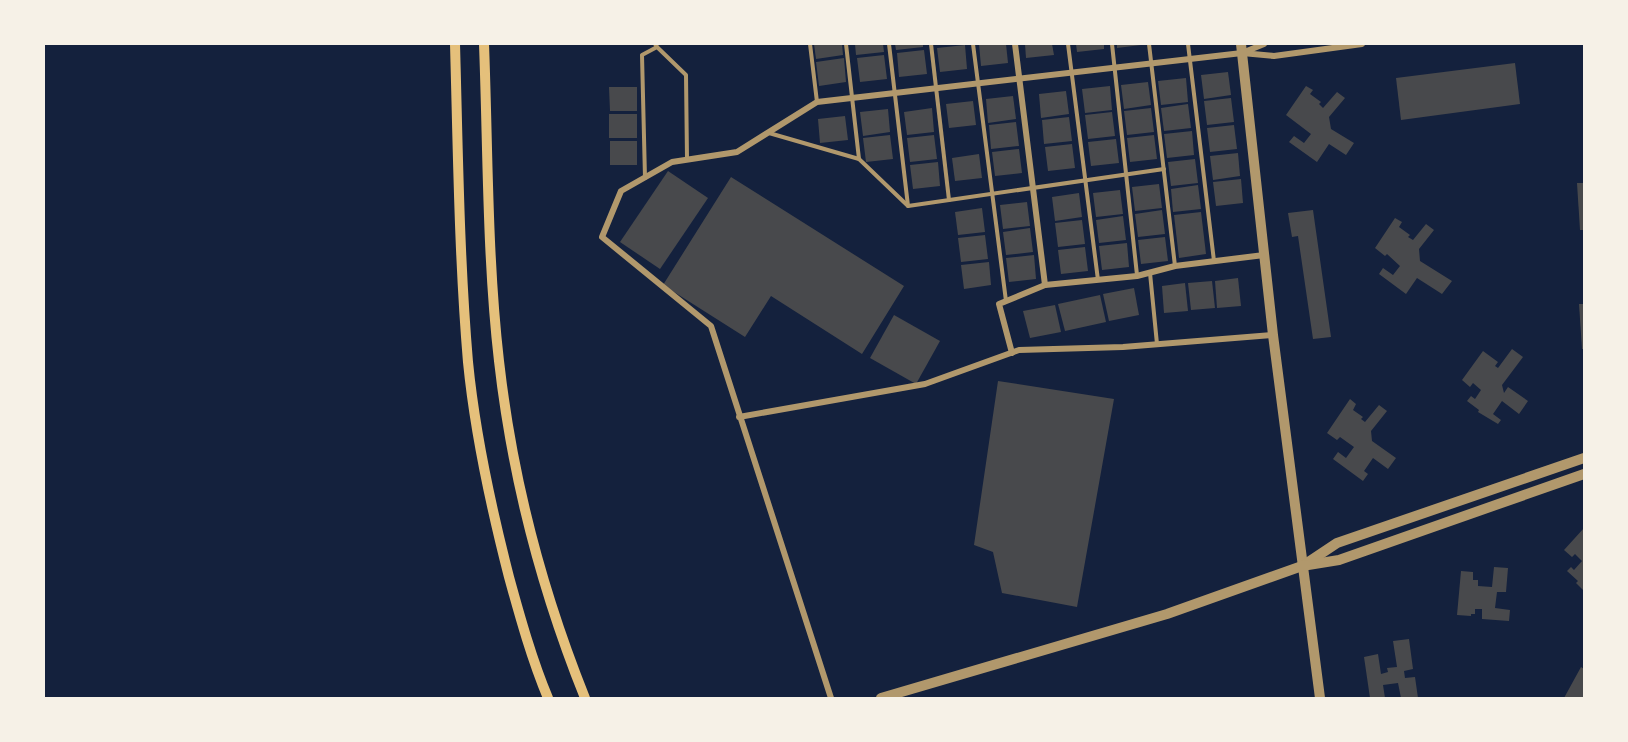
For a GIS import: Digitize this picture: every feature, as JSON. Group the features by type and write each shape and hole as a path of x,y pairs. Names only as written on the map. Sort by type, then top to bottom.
{"main road":[{"path":"455,44 468,364 496,526 517,605 548,699"},
{"path":"484,44 493,281 499,361 512,442 528,519 549,596 585,699"}],"street":[{"path":"1015,44 1045,285"},
{"path":"831,699 711,326 602,237 621,191 672,162 737,152 817,102 1152,64 1264,44"},
{"path":"1241,48 1274,56 1362,44"},
{"path":"1241,48 1273,334 1320,699"},
{"path":"1012,353 999,304 1045,285 1137,276 1175,266 1264,255"},
{"path":"739,417 925,384 1019,350 1157,344 1273,334"},
{"path":"1302,567 1337,543 1584,458"},
{"path":"881,699 1167,614 1302,567 1339,560 1584,474"}],"lane":[{"path":"810,44 817,102"},
{"path":"846,44 859,159"},
{"path":"889,44 908,206"},
{"path":"930,44 949,200"},
{"path":"973,44 1006,302"},
{"path":"1068,44 1098,280"},
{"path":"1112,44 1137,276"},
{"path":"1149,44 1175,266"},
{"path":"1188,44 1214,261"},
{"path":"645,178 642,55 656,45 686,75 687,160"},
{"path":"768,133 859,159 908,206"},
{"path":"908,206 1164,170"},
{"path":"1150,273 1157,344"}],"building":[{"path":"814,44 842,44 843,55 816,59"},
{"path":"855,44 883,44 884,52 856,55"},
{"path":"895,44 923,44 923,47 896,50"},
{"path":"979,44 1006,44 1008,63 981,66"},
{"path":"1025,44 1052,44 1054,55 1026,58"},
{"path":"1076,44 1104,44 1104,49 1077,52"},
{"path":"1117,44 1141,44 1141,45 1117,48"},
{"path":"965,45 967,69 940,72 937,48"},
{"path":"924,50 927,74 899,77 897,53"},
{"path":"884,55 887,79 860,82 857,58"},
{"path":"844,58 846,82 819,86 816,62"},
{"path":"1515,63 1520,104 1401,120 1396,78"},
{"path":"1228,72 1231,95 1204,99 1201,75"},
{"path":"1186,78 1188,102 1161,105 1158,81"},
{"path":"1148,82 1151,105 1124,109 1121,85"},
{"path":"1110,86 1112,110 1085,113 1082,89"},
{"path":"1306,86 1313,90 1310,94 1321,102 1319,104 1323,108 1337,92 1345,98 1329,117 1331,129 1354,143 1346,155 1329,144 1317,162 1289,142 1294,136 1304,143 1311,134 1286,115"},
{"path":"609,87 637,87 637,111 610,111"},
{"path":"1066,91 1069,114 1041,118 1039,94"},
{"path":"1013,96 1016,119 988,123 986,99"},
{"path":"1231,98 1234,122 1207,125 1204,101"},
{"path":"973,101 976,125 949,128 946,104"},
{"path":"1188,104 1191,128 1164,131 1161,108"},
{"path":"932,108 934,132 907,135 904,112"},
{"path":"1151,108 1154,132 1127,135 1124,111"},
{"path":"888,109 890,132 863,136 860,112"},
{"path":"1112,112 1115,136 1088,139 1085,115"},
{"path":"609,114 637,114 637,138 609,138"},
{"path":"845,116 848,140 820,143 818,119"},
{"path":"1069,117 1072,141 1044,144 1042,120"},
{"path":"1016,122 1019,146 991,149 989,125"},
{"path":"1234,125 1237,149 1210,152 1207,128"},
{"path":"1192,131 1194,155 1167,158 1164,134"},
{"path":"890,135 893,159 866,162 863,138"},
{"path":"934,135 937,159 910,162 907,138"},
{"path":"1154,135 1157,159 1130,162 1127,138"},
{"path":"1116,139 1119,163 1091,166 1088,142"},
{"path":"610,141 637,141 637,165 610,165"},
{"path":"1072,144 1075,168 1048,171 1045,147"},
{"path":"1019,149 1022,173 995,176 992,152"},
{"path":"1238,153 1240,176 1213,180 1210,156"},
{"path":"979,154 982,178 955,181 952,158"},
{"path":"1195,159 1198,183 1171,186 1168,162"},
{"path":"938,162 940,186 913,189 910,165"},
{"path":"668,171 708,198 660,269 620,242"},
{"path":"731,177 904,286 862,354 771,296 745,337 663,285"},
{"path":"1241,179 1243,203 1216,206 1213,182"},
{"path":"1577,183 1584,183 1584,230 1580,230"},
{"path":"1159,184 1162,208 1135,211 1132,187"},
{"path":"1198,185 1201,209 1173,212 1171,189"},
{"path":"1120,190 1123,214 1096,217 1093,193"},
{"path":"1079,193 1082,217 1055,221 1052,197"},
{"path":"1027,202 1030,226 1003,229 1000,205"},
{"path":"982,208 985,232 958,235 955,212"},
{"path":"1162,210 1165,234 1138,237 1135,214"},
{"path":"1313,210 1331,337 1313,339 1298,236 1292,237 1288,213"},
{"path":"1201,212 1206,254 1179,258 1174,215"},
{"path":"1123,216 1126,240 1099,243 1096,220"},
{"path":"1395,218 1402,222 1399,227 1413,240 1426,224 1434,230 1419,249 1420,261 1452,281 1442,294 1417,278 1406,294 1379,274 1383,268 1393,275 1400,266 1387,254 1385,256 1375,248"},
{"path":"1082,220 1085,244 1058,247 1055,223"},
{"path":"1030,228 1033,252 1006,255 1003,232"},
{"path":"985,235 988,259 961,262 958,238"},
{"path":"1165,237 1168,261 1141,264 1138,240"},
{"path":"1127,243 1129,267 1102,270 1099,246"},
{"path":"1085,247 1088,271 1061,274 1058,250"},
{"path":"1034,255 1036,279 1009,282 1006,258"},
{"path":"989,262 991,285 964,289 961,265"},
{"path":"1238,278 1241,306 1217,308 1215,281"},
{"path":"1212,281 1215,308 1191,310 1188,283"},
{"path":"1185,283 1188,311 1164,313 1162,286"},
{"path":"1134,288 1139,315 1109,321 1103,294"},
{"path":"1100,295 1106,322 1065,331 1058,304"},
{"path":"1579,304 1584,304 1584,349 1582,349"},
{"path":"1055,305 1061,332 1030,338 1023,311"},
{"path":"894,315 940,341 916,384 870,358"},
{"path":"1512,349 1523,357 1502,385 1504,393 1508,387 1528,401 1519,414 1502,401 1493,414 1501,420 1498,424 1478,412 1479,410 1467,401 1471,396 1475,399 1481,390 1473,383 1470,387 1462,380 1483,351 1498,362 1495,366 1498,368"},
{"path":"998,381 1114,399 1077,607 1002,593 993,552 974,545"},
{"path":"1350,399 1356,404 1353,410 1363,417 1361,419 1365,422 1379,405 1387,411 1371,431 1372,441 1396,458 1388,469 1373,458 1364,471 1368,474 1363,481 1333,459 1338,452 1346,458 1354,447 1340,437 1337,440 1327,433"},
{"path":"1584,528 1584,591 1576,583 1578,581 1567,571 1571,567 1574,570 1582,561 1575,554 1572,557 1564,550"},
{"path":"1494,567 1508,568 1506,592 1497,592 1495,608 1510,610 1509,621 1482,619 1482,609 1475,609 1475,614 1471,616 1457,615 1461,571 1473,572 1473,580 1478,580 1478,586 1492,587"},
{"path":"1409,639 1413,669 1404,671 1405,678 1415,677 1418,698 1401,698 1398,683 1383,685 1385,698 1370,698 1364,657 1378,654 1381,674 1388,672 1387,668 1397,667 1393,641"},
{"path":"1581,667 1584,669 1584,698 1564,698"}]}
